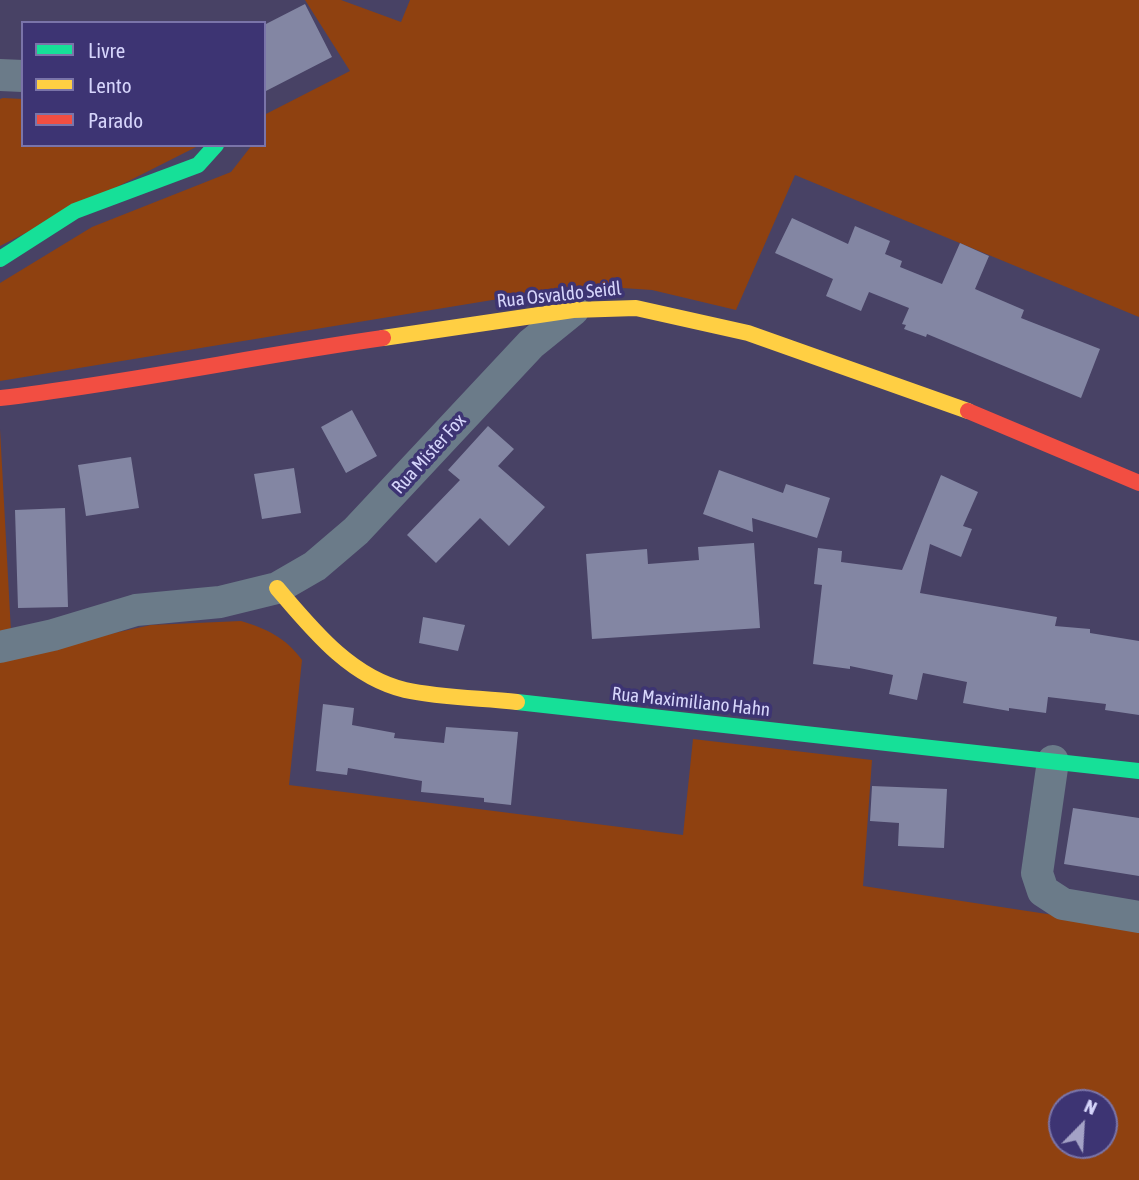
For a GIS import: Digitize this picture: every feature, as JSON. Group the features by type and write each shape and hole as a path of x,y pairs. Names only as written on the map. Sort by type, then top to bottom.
{"street":[{"path":"0,75 21,76"},
{"path":"0,259 75,211 198,165 215,147"},
{"name":"Rua Osvaldo Seidl","path":"0,398 67,390 242,358 573,310 636,308 748,333 958,407 1139,482"},
{"name":"Rua Mister Fox","path":"0,647 136,611 220,601 277,588 315,566 356,531 531,344 573,310"},
{"name":"Rua Maximiliano Hahn","path":"277,588 345,660 364,675 406,690 1139,771"},
{"path":"1053,761 1037,873 1043,891 1063,904 1139,916"}],"shaded area":[{"path":"305,0 341,0 401,22 410,0 1139,0 1139,317 795,175 736,310 652,290 593,286 547,291 0,381 0,283 92,227 231,172 250,147 266,147 266,114 350,71"},
{"path":"0,99 21,99 21,147 196,147 0,246"},
{"path":"0,429 11,632 0,634"},
{"path":"241,621 275,635 289,645 302,660 289,785 683,835 693,739 872,760 863,886 1139,928 1139,1180 0,1180 0,658 151,625"}],"building":[{"path":"305,4 332,57 266,91 266,24"},
{"path":"792,218 848,244 855,226 890,241 885,254 902,261 900,267 942,284 960,243 989,256 975,289 1024,310 1021,318 1100,349 1081,398 927,334 926,337 904,329 906,325 902,324 909,308 869,292 861,311 826,296 833,279 775,253"},
{"path":"352,410 377,456 346,473 321,427"},
{"path":"488,426 514,449 498,466 545,507 509,546 480,518 436,563 407,535 460,480 448,470"},
{"path":"131,457 139,508 86,516 78,465"},
{"path":"294,468 301,513 262,519 254,474"},
{"path":"719,470 783,493 786,484 830,498 817,538 752,518 753,532 703,514"},
{"path":"941,475 978,492 963,526 972,529 961,557 930,544 920,593 1057,617 1055,626 1090,629 1090,633 1139,641 1139,715 1105,710 1106,704 1048,697 1046,713 1009,708 1009,711 963,703 967,682 923,673 917,700 889,694 893,675 850,666 850,669 813,664 822,585 814,584 818,548 842,551 841,562 902,570"},
{"path":"65,508 68,607 18,608 15,510"},
{"path":"754,543 760,628 592,639 586,554 647,549 648,564 699,560 698,547"},
{"path":"423,617 465,625 458,651 419,643"},
{"path":"323,704 354,708 352,725 395,733 394,738 444,743 446,727 518,732 511,805 484,802 484,798 421,792 422,781 348,768 347,775 316,771"},
{"path":"872,786 947,789 944,848 898,846 899,823 870,821"},
{"path":"1073,808 1139,818 1139,876 1064,864"}],"traffic: fast":[{"path":"0,259 75,211 198,165 214,147"},
{"path":"517,702 1139,771"}],"traffic: slow":[{"path":"383,338 573,310 636,308 748,333 968,411"},
{"path":"277,588 334,650 385,684 433,695 517,702"}],"traffic: jam":[{"path":"0,398 383,338"},
{"path":"968,411 1139,483"}]}
